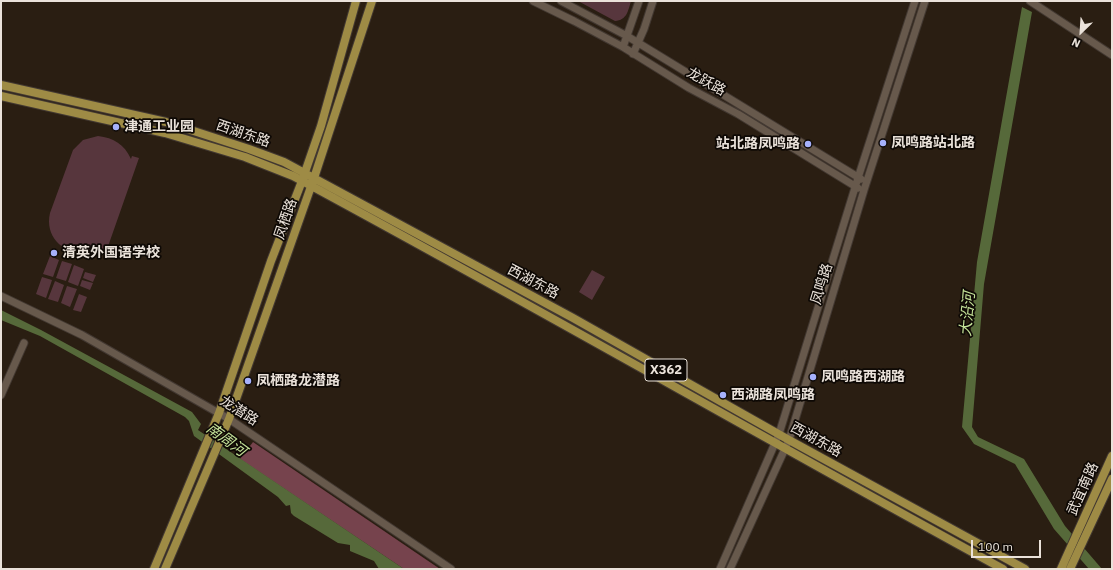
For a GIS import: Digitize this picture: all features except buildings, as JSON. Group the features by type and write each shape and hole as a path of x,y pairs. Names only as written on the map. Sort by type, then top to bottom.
{"main road":[{"name":"凤栖路","path":"154,569 219,413 271,262 305,173 321,126 356,1"},
{"name":"凤栖路","path":"165,569 229,419 314,178 372,1"},
{"name":"西湖东路","path":"1,85 166,122 249,148 305,173 573,318 789,440 1025,569"},
{"name":"西湖东路","path":"1,96 165,133 245,157 302,181 1002,569"},
{"name":"武宜南路","path":"1061,569 1112,456"},
{"name":"武宜南路","path":"1070,569 1112,479"}],"street":[{"name":"龙跃路","path":"533,1 574,20 623,47 690,88 738,114 855,188 864,190"},
{"name":"龙跃路","path":"561,1 627,36 858,178 867,181"},
{"path":"623,47 639,1"},
{"path":"633,54 644,29 653,1"},
{"name":"凤鸣路","path":"720,569 779,434 858,178 915,1"},
{"name":"凤鸣路","path":"730,569 789,440 864,190 925,1"},
{"path":"1030,1 1112,56"},
{"name":"龙潜路","path":"1,296 82,335 229,419 450,569"},
{"path":"1,394 24,343"}],"shaded area":[{"path":"578,1 631,1 625,17 615,21"},
{"path":"1022,7 1032,12 984,284 972,427 978,437 1024,459 1065,526 1102,569 1089,569 1054,529 1015,464 974,444 962,427 977,262"},
{"path":"98,136 114,140 125,149 131,159 132,156 139,158 105,255 98,253 99,248 90,252 80,253 63,247 56,241 51,233 49,224 50,213 73,150 83,140"},
{"path":"50,256 59,260 53,277 43,274"},
{"path":"62,261 72,264 66,281 56,278"},
{"path":"74,265 84,269 78,286 68,282"},
{"path":"592,270 605,277 592,300 579,292"},
{"path":"85,272 96,275 93,282 83,278"},
{"path":"42,277 52,280 46,298 36,294"},
{"path":"82,280 93,283 90,290 80,286"},
{"path":"55,281 64,285 58,302 48,299"},
{"path":"67,286 77,289 70,307 61,303"},
{"path":"79,294 87,297 81,312 73,310"},
{"path":"1,310 41,330 192,412 201,424 198,430 404,569 379,569 374,561 350,551 350,545 338,543 294,516 291,513 290,505 286,506 278,497 194,436 189,421 185,417 40,336 1,320"},
{"path":"253,442 440,569 404,569 240,459"}],"place":[{"name":"津通工业园","path":"116,127"},
{"name":"凤鸣路站北路","path":"883,143"},
{"name":"站北路凤鸣路","path":"808,144"},
{"name":"清英外国语学校","path":"54,253"},
{"name":"凤鸣路西湖路","path":"813,377"},
{"name":"凤栖路龙潜路","path":"248,381"},
{"name":"西湖路凤鸣路","path":"723,395"}],"water label":[{"name":"大沿河","path":"968,314"},
{"name":"南周河","path":"226,440"}]}
